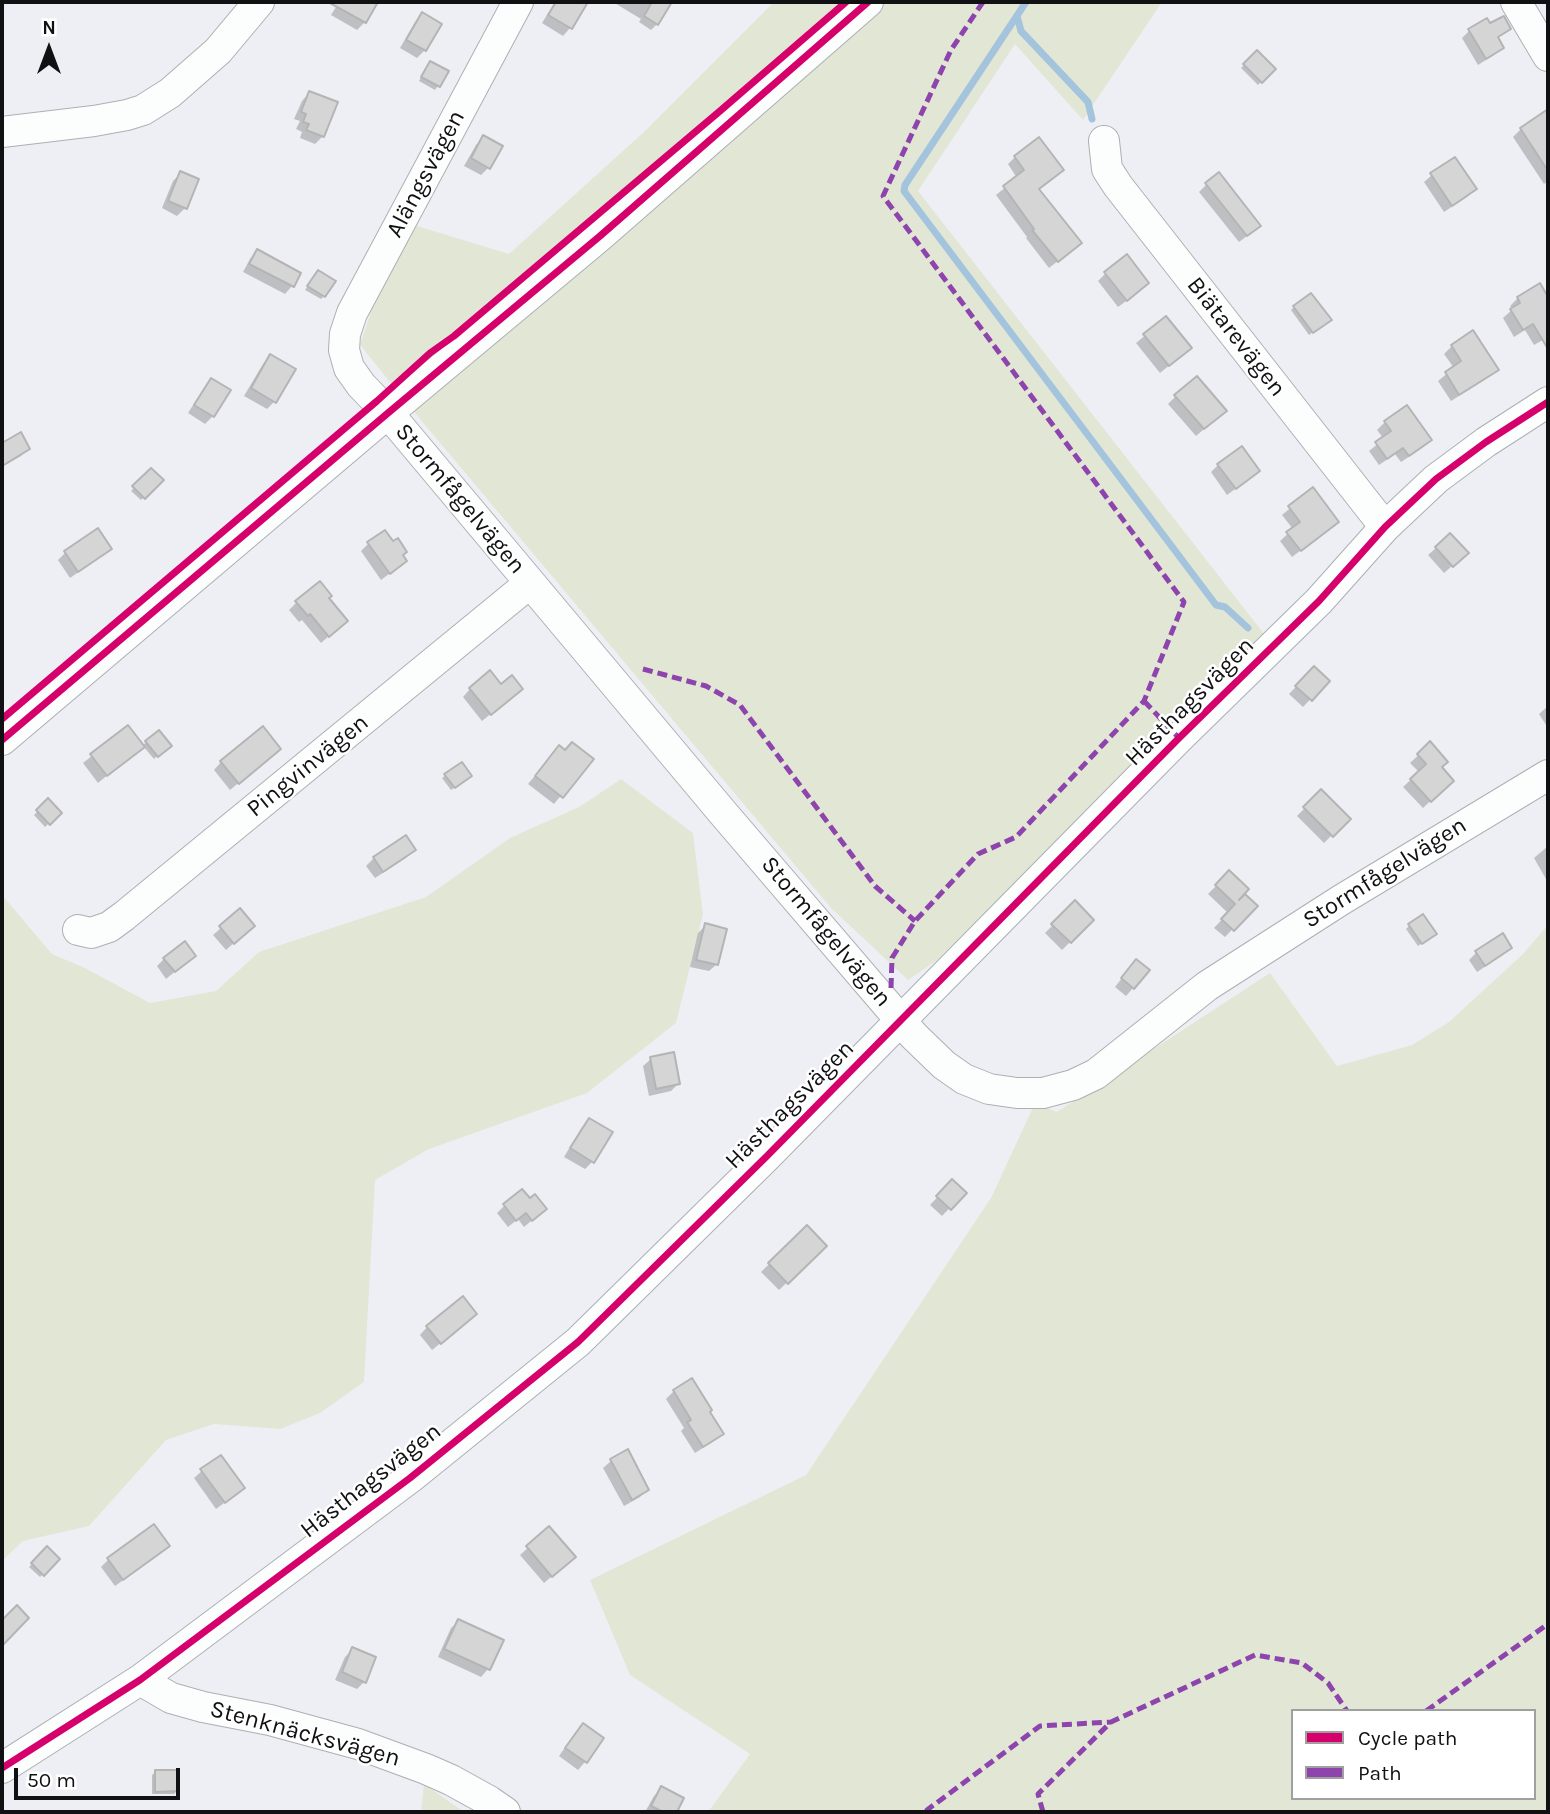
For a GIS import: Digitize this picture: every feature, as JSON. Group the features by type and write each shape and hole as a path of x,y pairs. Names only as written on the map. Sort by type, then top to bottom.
{"street":[{"path":"2,131 94,121 143,110 170,93 218,51 258,2"},
{"name":"Alängsvägen","path":"344,351 345,334 352,313 518,2"},
{"path":"2,740 600,236 868,2"},
{"path":"1516,2 1548,56"},
{"name":"Biätarevägen","path":"1104,141 1107,169 1118,186 1385,527"},
{"name":"Stormfågelvägen","path":"344,351 349,368 361,385 388,413 723,813 926,1049 944,1066 964,1079 989,1089 1043,1093 1073,1085 1096,1074 1207,985 1548,775"},
{"name":"Hästhagsvägen","path":"2,1768 140,1680 410,1478 578,1342 756,1167 1179,738 1319,601 1385,527 1436,479 1486,442 1548,402"},
{"name":"Pingvinvägen","path":"78,930 91,933 109,927 124,916 530,583"},
{"name":"Stenknäcksvägen","path":"140,1680 171,1698 270,1720 358,1744 451,1780 505,1812"}],"green space":[{"path":"774,2 1162,2 1083,120 1015,44 918,191 1265,635 937,960 908,980 831,908 360,345 401,221 509,254 644,132"},
{"path":"621,779 693,833 703,914 676,1023 587,1093 429,1149 375,1180 364,1382 320,1413 280,1429 214,1424 166,1440 89,1526 23,1541 2,1561 2,895 52,954 85,968 150,1003 216,991 259,952 426,897 510,838 579,807"},
{"path":"1548,925 1548,1812 708,1812 750,1754 630,1675 590,1580 806,1475 991,1198 1035,1103 1057,1112 1270,973 1337,1066 1412,1045 1449,1022 1523,954"},
{"path":"424,1784 464,1812 421,1812"}],"building":[{"path":"328,2 378,2 366,23"},
{"path":"556,2 588,2 572,29 548,15"},
{"path":"652,2 672,2 658,25 644,16"},
{"path":"422,12 442,24 426,51 406,40"},
{"path":"1504,16 1511,29 1498,37 1504,48 1486,59 1468,29 1487,18 1490,23"},
{"path":"1257,50 1276,69 1262,83 1243,64"},
{"path":"430,61 449,71 440,87 421,77"},
{"path":"309,91 338,102 324,137 306,130 309,124 303,122 306,114 301,112"},
{"path":"1548,109 1548,171 1520,128"},
{"path":"483,135 503,146 490,169 471,158"},
{"path":"1039,137 1064,170 1039,189 1082,243 1058,262 1032,230 1034,229 1003,186 1024,170 1014,156"},
{"path":"1455,157 1477,189 1452,206 1430,173"},
{"path":"180,171 199,179 187,209 168,201"},
{"path":"1219,172 1261,226 1247,236 1205,183"},
{"path":"257,249 301,273 294,287 249,264"},
{"path":"1127,254 1149,283 1127,301 1104,272"},
{"path":"318,270 336,281 325,297 307,286"},
{"path":"1540,283 1548,297 1548,349 1533,324 1523,330 1510,309 1520,303 1517,297"},
{"path":"1311,293 1332,320 1313,333 1293,306"},
{"path":"1166,316 1192,348 1169,366 1143,334"},
{"path":"1473,330 1499,370 1459,395 1445,372 1461,361 1451,345"},
{"path":"270,354 296,369 276,403 251,388"},
{"path":"1197,376 1227,411 1204,429 1174,395"},
{"path":"211,378 231,390 214,417 194,405"},
{"path":"1407,405 1432,440 1409,456 1403,448 1387,459 1375,442 1391,431 1384,421"},
{"path":"21,432 30,449 2,466 2,443"},
{"path":"1242,446 1260,471 1236,489 1217,464"},
{"path":"151,468 164,480 145,499 132,486"},
{"path":"1313,487 1339,522 1301,551 1286,532 1300,522 1288,506"},
{"path":"98,528 112,549 78,572 64,551"},
{"path":"385,530 393,541 398,538 407,552 403,555 407,561 390,574 367,542"},
{"path":"1450,533 1469,553 1453,567 1435,547"},
{"path":"320,581 332,596 329,598 348,621 329,637 295,601"},
{"path":"1314,666 1330,681 1312,701 1295,686"},
{"path":"490,670 501,684 512,675 523,689 491,715 469,688"},
{"path":"128,725 145,747 107,776 90,754"},
{"path":"263,726 281,749 239,784 220,761"},
{"path":"159,730 172,746 158,757 145,741"},
{"path":"1430,741 1448,762 1442,767 1454,781 1431,802 1410,779 1426,764 1417,754"},
{"path":"572,742 594,759 563,798 535,776 559,745 565,750"},
{"path":"462,762 472,776 455,788 444,774"},
{"path":"1321,789 1351,819 1333,837 1303,807"},
{"path":"48,798 62,813 50,825 36,810"},
{"path":"406,835 416,850 383,872 373,857"},
{"path":"1229,870 1249,889 1239,900 1245,894 1258,906 1234,931 1221,919 1235,904 1215,885"},
{"path":"1075,900 1094,920 1071,943 1051,924"},
{"path":"240,908 255,926 234,944 219,926"},
{"path":"1423,914 1437,934 1422,944 1408,924"},
{"path":"705,923 727,929 718,965 696,960"},
{"path":"1503,933 1512,948 1485,966 1475,951"},
{"path":"185,941 196,956 175,972 163,958"},
{"path":"1136,959 1150,970 1134,989 1121,978"},
{"path":"674,1052 680,1084 656,1089 650,1057"},
{"path":"589,1118 613,1132 594,1163 570,1148"},
{"path":"952,1179 967,1193 951,1210 936,1196"},
{"path":"522,1189 530,1198 535,1194 547,1209 532,1221 526,1213 516,1221 503,1204"},
{"path":"807,1225 827,1246 788,1284 768,1263"},
{"path":"463,1296 477,1314 441,1344 426,1326"},
{"path":"692,1378 724,1434 703,1447 687,1422 691,1420 673,1390"},
{"path":"628,1449 649,1490 632,1500 610,1459"},
{"path":"221,1455 245,1488 225,1503 200,1469"},
{"path":"154,1524 170,1546 123,1580 107,1558"},
{"path":"549,1526 576,1557 552,1577 526,1546"},
{"path":"47,1546 60,1559 44,1576 31,1563"},
{"path":"17,1605 29,1618 2,1646 2,1620"},
{"path":"458,1619 504,1640 490,1670 444,1649"},
{"path":"352,1647 376,1657 366,1683 342,1672"},
{"path":"583,1723 604,1738 587,1763 565,1748"},
{"path":"155,1770 179,1770 179,1791 155,1792"},
{"path":"661,1786 684,1798 677,1812 663,1812 651,1806"}],"waterway":[{"path":"1026,2 905,185 904,191 1216,605 1225,607 1248,628"},
{"path":"1017,16 1021,31 1088,102 1092,119"}],"marked path":[{"path":"891,988 892,958 915,921 978,854 1016,837 1144,701 1184,602 883,196 951,50 983,2"},
{"path":"643,669 706,686 740,705 875,886 915,921"},
{"path":"1144,701 1179,738"},
{"path":"1429,1709 1548,1624"},
{"path":"1043,1812 1038,1794 1111,1722 1255,1655 1302,1663 1328,1683 1346,1709"},
{"path":"926,1812 1040,1726 1111,1722"}],"cycle path":[{"path":"2,719 846,2"},
{"path":"2,740 600,236 868,2"},
{"path":"2,1768 140,1680 410,1478 578,1342 766,1157 1179,738 1319,601 1385,527 1436,479 1486,442 1548,402"}]}
